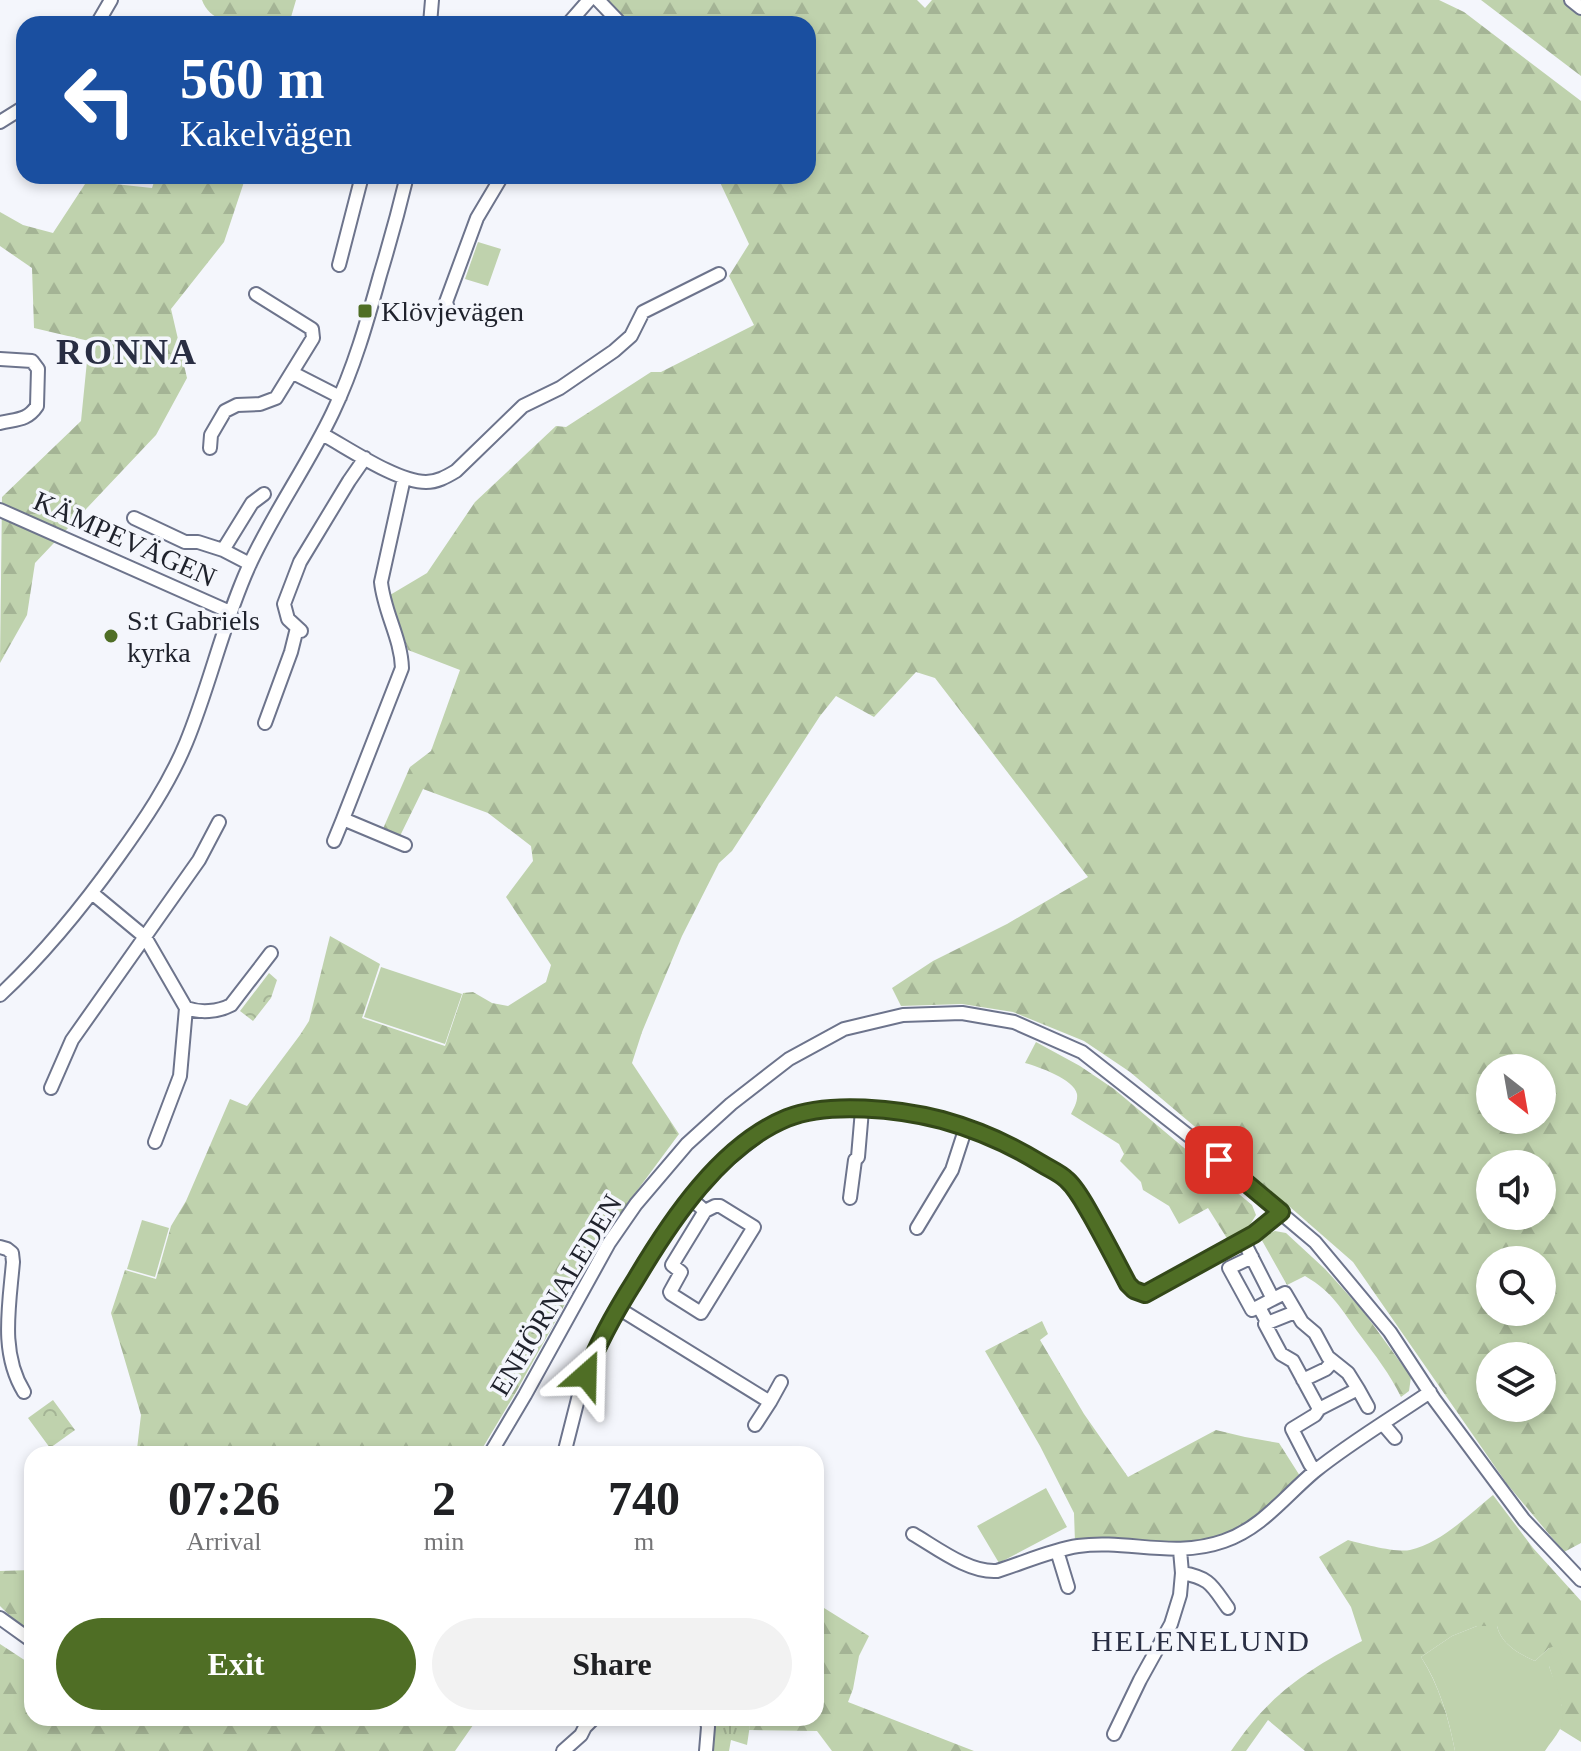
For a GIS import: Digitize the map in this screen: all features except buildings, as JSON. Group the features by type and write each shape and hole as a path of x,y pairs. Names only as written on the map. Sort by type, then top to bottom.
{"street":[{"path":"575,16 589,0"},
{"path":"598,0 613,16"},
{"path":"1571,0 1581,8"},
{"path":"339,265 360,184"},
{"path":"0,995 92,893 139,829 174,769 250,564 322,434 350,374 405,184"},
{"path":"449,312 446,302 470,235 497,184"},
{"path":"322,434 404,478 435,481 456,471 523,406 560,388 614,351 631,336 643,312 719,274"},
{"path":"210,448 211,435 225,411 237,405 260,404 276,398 313,338 312,329 256,294"},
{"path":"0,359 32,361 38,369 35,409 29,416 0,423"},
{"path":"293,373 340,397"},
{"path":"265,723 299,629 288,619 284,604 300,562 365,458"},
{"path":"334,841 402,668 401,652 381,582 404,478"},
{"path":"223,550 252,503 264,494"},
{"name":"KÄMPEVÄGEN","path":"0,510 230,612"},
{"path":"134,518 185,542 198,542 223,550 250,564"},
{"path":"343,819 405,845"},
{"path":"51,1088 72,1040 199,860 219,822"},
{"path":"92,893 145,937 186,1008 180,1076 155,1142"},
{"path":"186,1008 214,1011 231,1005 271,953"},
{"name":"ENHÖRNALEDEN","path":"495,1446 609,1243 636,1204 687,1144 731,1104 789,1059 844,1029 903,1015 962,1013 1014,1022 1082,1052 1198,1143 1315,1242 1390,1332 1449,1420 1524,1520 1581,1580"},
{"path":"850,1198 862,1110"},
{"path":"567,1446 587,1370 618,1308 665,1231 690,1198 726,1161 752,1139 788,1118 814,1111 915,1113 966,1127 1007,1144 1066,1179 1079,1195 1124,1277 1134,1290 1145,1294 1254,1234 1281,1212"},
{"path":"917,1228 952,1170 966,1127"},
{"path":"690,1198 705,1211"},
{"path":"720,1206 754,1227 701,1313 670,1292 681,1272 672,1265 705,1211 720,1206"},
{"path":"1243,1240 1273,1299"},
{"path":"0,1247 12,1253 13,1262 5,1347 10,1371 24,1392"},
{"path":"1252,1257 1229,1268 1252,1310 1285,1293 1302,1322 1315,1333 1328,1357 1348,1373 1368,1407"},
{"path":"1259,1307 1281,1354 1293,1361 1319,1409"},
{"path":"618,1308 770,1402"},
{"path":"1265,1324 1295,1312"},
{"path":"1303,1380 1326,1369 1333,1361"},
{"path":"755,1425 781,1382"},
{"path":"1315,1471 1292,1429 1315,1415 1319,1409 1358,1389"},
{"path":"913,1534 973,1568 987,1572 1080,1546 1180,1550 1224,1541 1251,1528 1315,1471 1430,1392"},
{"path":"1383,1424 1395,1438"},
{"path":"1114,1734 1171,1624 1180,1595 1180,1550"},
{"path":"1057,1551 1068,1587"},
{"path":"1182,1573 1208,1581 1228,1608"},
{"path":"0,1618 24,1635"},
{"path":"563,1751 581,1735 586,1726"},
{"path":"706,1751 708,1726"}],"green space":[{"path":"202,0 296,0 291,16 215,16"},
{"path":"607,0 917,0 925,8 932,0 1439,0 1464,12 1581,101 1581,1543 1564,1552 1507,1484 1353,1262 1130,1072 1084,1041 1013,1012 962,1004 901,1006 892,988 933,961 1007,924 1088,877 935,678 916,672 874,717 836,696 732,851 719,863 682,936 632,1063 679,1134 602,1238 484,1446 137,1446 141,1415 111,1313 125,1270 156,1279 171,1226 186,1201 230,1099 247,1106 309,1021 330,936 380,964 362,1018 445,1046 463,993 473,992 492,1003 508,1006 546,982 551,965 506,897 533,861 531,846 488,813 423,789 399,838 382,831 410,767 431,751 460,670 408,650 390,595 427,573 475,502 556,426 566,427 651,372 661,372 754,325 729,276 749,244 721,184 816,184 816,16 622,16"},
{"path":"1481,0 1581,0 1581,76"},
{"path":"85,184 152,188 153,184 243,184 224,242 171,309 187,378 156,435 35,563 27,615 0,663 2,497 81,421 89,341 34,328 32,268 0,246 0,212 23,225 53,233"},
{"path":"478,242 501,249 488,286 465,279"},
{"path":"381,967 462,994 445,1044 364,1017"},
{"path":"269,973 277,980 271,998 253,1021 240,1011"},
{"path":"1036,1042 1114,1089 1252,1205 1256,1215 1248,1228 1228,1240 1208,1208 1179,1224 1169,1206 1143,1190 1141,1182 1120,1161 1124,1154 1119,1144 1071,1114 1077,1094 1070,1083 1025,1063"},
{"path":"142,1220 169,1228 155,1277 127,1269"},
{"path":"1275,1231 1286,1233 1325,1269 1363,1311 1411,1377 1409,1391 1401,1397 1377,1357 1323,1289 1305,1276 1287,1285 1260,1237"},
{"path":"1042,1321 1048,1334 1040,1340 1084,1414 1128,1477 1216,1430 1279,1443 1300,1476 1260,1515 1218,1537 1171,1545 1075,1542 1074,1513 1040,1446 985,1351"},
{"path":"53,1400 75,1430 49,1446 28,1418"},
{"path":"1046,1488 1067,1527 999,1563 977,1526"},
{"path":"1493,1495 1533,1548 1581,1601 1581,1742 1560,1729 1562,1707 1549,1666 1549,1648 1535,1661 1507,1643 1497,1626 1477,1626 1452,1636 1421,1657 1442,1702 1455,1751 1305,1751 1268,1720 1246,1751 1231,1751 1259,1715 1289,1687 1322,1663 1362,1641 1351,1607 1319,1557 1348,1540 1397,1550 1422,1546 1454,1527"},
{"path":"24,1570 24,1627 0,1606 0,1571"},
{"path":"824,1608 869,1636 859,1656 848,1702 974,1751 832,1751 817,1731 749,1730 750,1726 824,1726"},
{"path":"1477,1626 1497,1626 1507,1643 1535,1661 1549,1648 1558,1645 1563,1659 1549,1666 1563,1714 1558,1732 1545,1751 1455,1751 1442,1702 1421,1657 1452,1636"},
{"path":"0,1644 24,1660 24,1726 472,1726 455,1751 0,1751"},
{"path":"706,1726 750,1726 747,1745 731,1740 729,1751 706,1751"}],"place":[{"name":"Klövjevägen","path":"365,311"},
{"name":"S:t Gabriels kyrka","path":"111,636"}],"district":[{"name":"RONNA","path":"127,352"},
{"name":"HELENELUND","path":"1201,1640"}],"route":[{"path":"586,1375 591,1359 623,1300 665,1231 690,1198 752,1139 788,1118 827,1110 915,1113 974,1129 1007,1144 1066,1179 1079,1195 1128,1284 1145,1294 1254,1234 1281,1212 1219,1160"}]}
